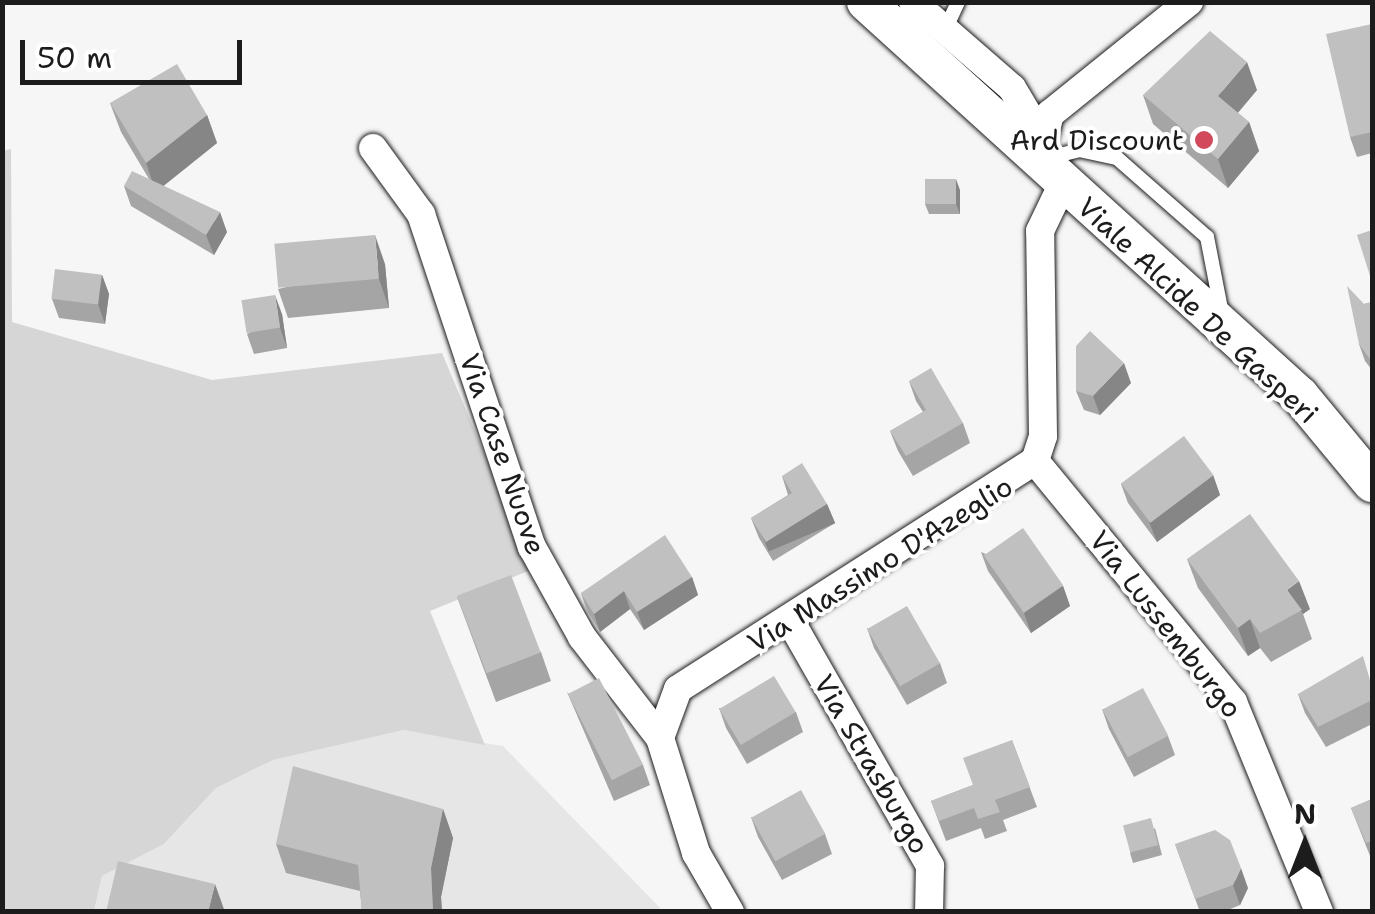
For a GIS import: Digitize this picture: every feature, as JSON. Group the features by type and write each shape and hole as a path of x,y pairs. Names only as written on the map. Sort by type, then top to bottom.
{"main road":[{"path":"839,2 1040,158"},
{"path":"866,2 1040,158"},
{"name":"Viale Alcide De Gasperi","path":"1040,158 1300,396 1372,482"}],"street":[{"path":"913,2 1012,88 1040,158 1040,231"},
{"name":"Via Massimo D'Azeglio","path":"660,738 678,688 791,622 1035,461 1044,436 1040,158 1080,84 1189,2"},
{"path":"1012,88 1080,84"},
{"name":"Via Case Nuove","path":"373,148 421,214 532,546 582,637 660,738 696,854 730,912"},
{"name":"Via Lussemburgo","path":"1035,461 1234,702 1319,912"},
{"name":"Via Strasburgo","path":"791,622 930,866 930,912"}],"lane":[{"path":"945,30 958,2"},
{"path":"1040,158 1079,150 1117,158 1206,237 1224,330"}],"shaded area":[{"path":"11,149 12,322 212,380 442,353 533,569 430,611 485,745 404,730 273,760 216,788 164,844 102,876 94,911 3,912 2,151"},
{"path":"404,730 503,746 663,911 94,912 102,876 164,844 216,788 273,760"}],"building":[{"path":"1372,24 1372,132 1350,137 1326,34"},
{"path":"1210,31 1247,62 1218,96 1249,122 1218,159 1143,95"},
{"path":"177,64 207,115 146,163 110,103"},
{"path":"132,171 220,212 206,235 124,186"},
{"path":"925,179 956,179 956,204 925,204"},
{"path":"1372,230 1372,282 1357,235"},
{"path":"375,235 379,279 278,288 274,244"},
{"path":"55,269 102,275 98,305 51,299"},
{"path":"1347,286 1364,304 1372,302 1372,362 1359,344"},
{"path":"275,295 280,328 247,333 241,300"},
{"path":"1090,331 1124,363 1093,396 1076,391 1076,346"},
{"path":"931,368 963,423 906,456 890,431 926,410 909,381"},
{"path":"1184,436 1213,475 1150,523 1121,484"},
{"path":"802,463 827,504 766,542 751,518 792,493 782,476"},
{"path":"1250,514 1299,581 1287,590 1302,610 1260,633 1250,619 1238,628 1187,559"},
{"path":"1023,528 1063,585 1024,613 984,556"},
{"path":"665,535 692,577 637,612 624,591 594,614 581,593"},
{"path":"511,575 541,652 487,673 457,596"},
{"path":"907,606 940,663 900,686 867,629"},
{"path":"1363,656 1372,700 1318,727 1298,694"},
{"path":"774,676 796,712 741,745 719,709"},
{"path":"599,678 643,764 612,780 568,694"},
{"path":"1143,688 1168,736 1128,757 1102,710"},
{"path":"1012,740 1030,787 995,800 1000,812 978,819 974,808 939,821 931,801 973,785 963,758"},
{"path":"293,766 443,809 431,868 433,912 362,912 358,865 276,844"},
{"path":"801,790 825,834 775,861 751,818"},
{"path":"1372,799 1372,841 1366,843 1351,808"},
{"path":"1151,818 1158,845 1130,853 1123,826"},
{"path":"1215,830 1230,840 1241,868 1233,885 1195,899 1175,844"},
{"path":"118,861 215,884 208,912 106,912"}],"place":[{"name":"Ard Discount","path":"1204,140"}]}
